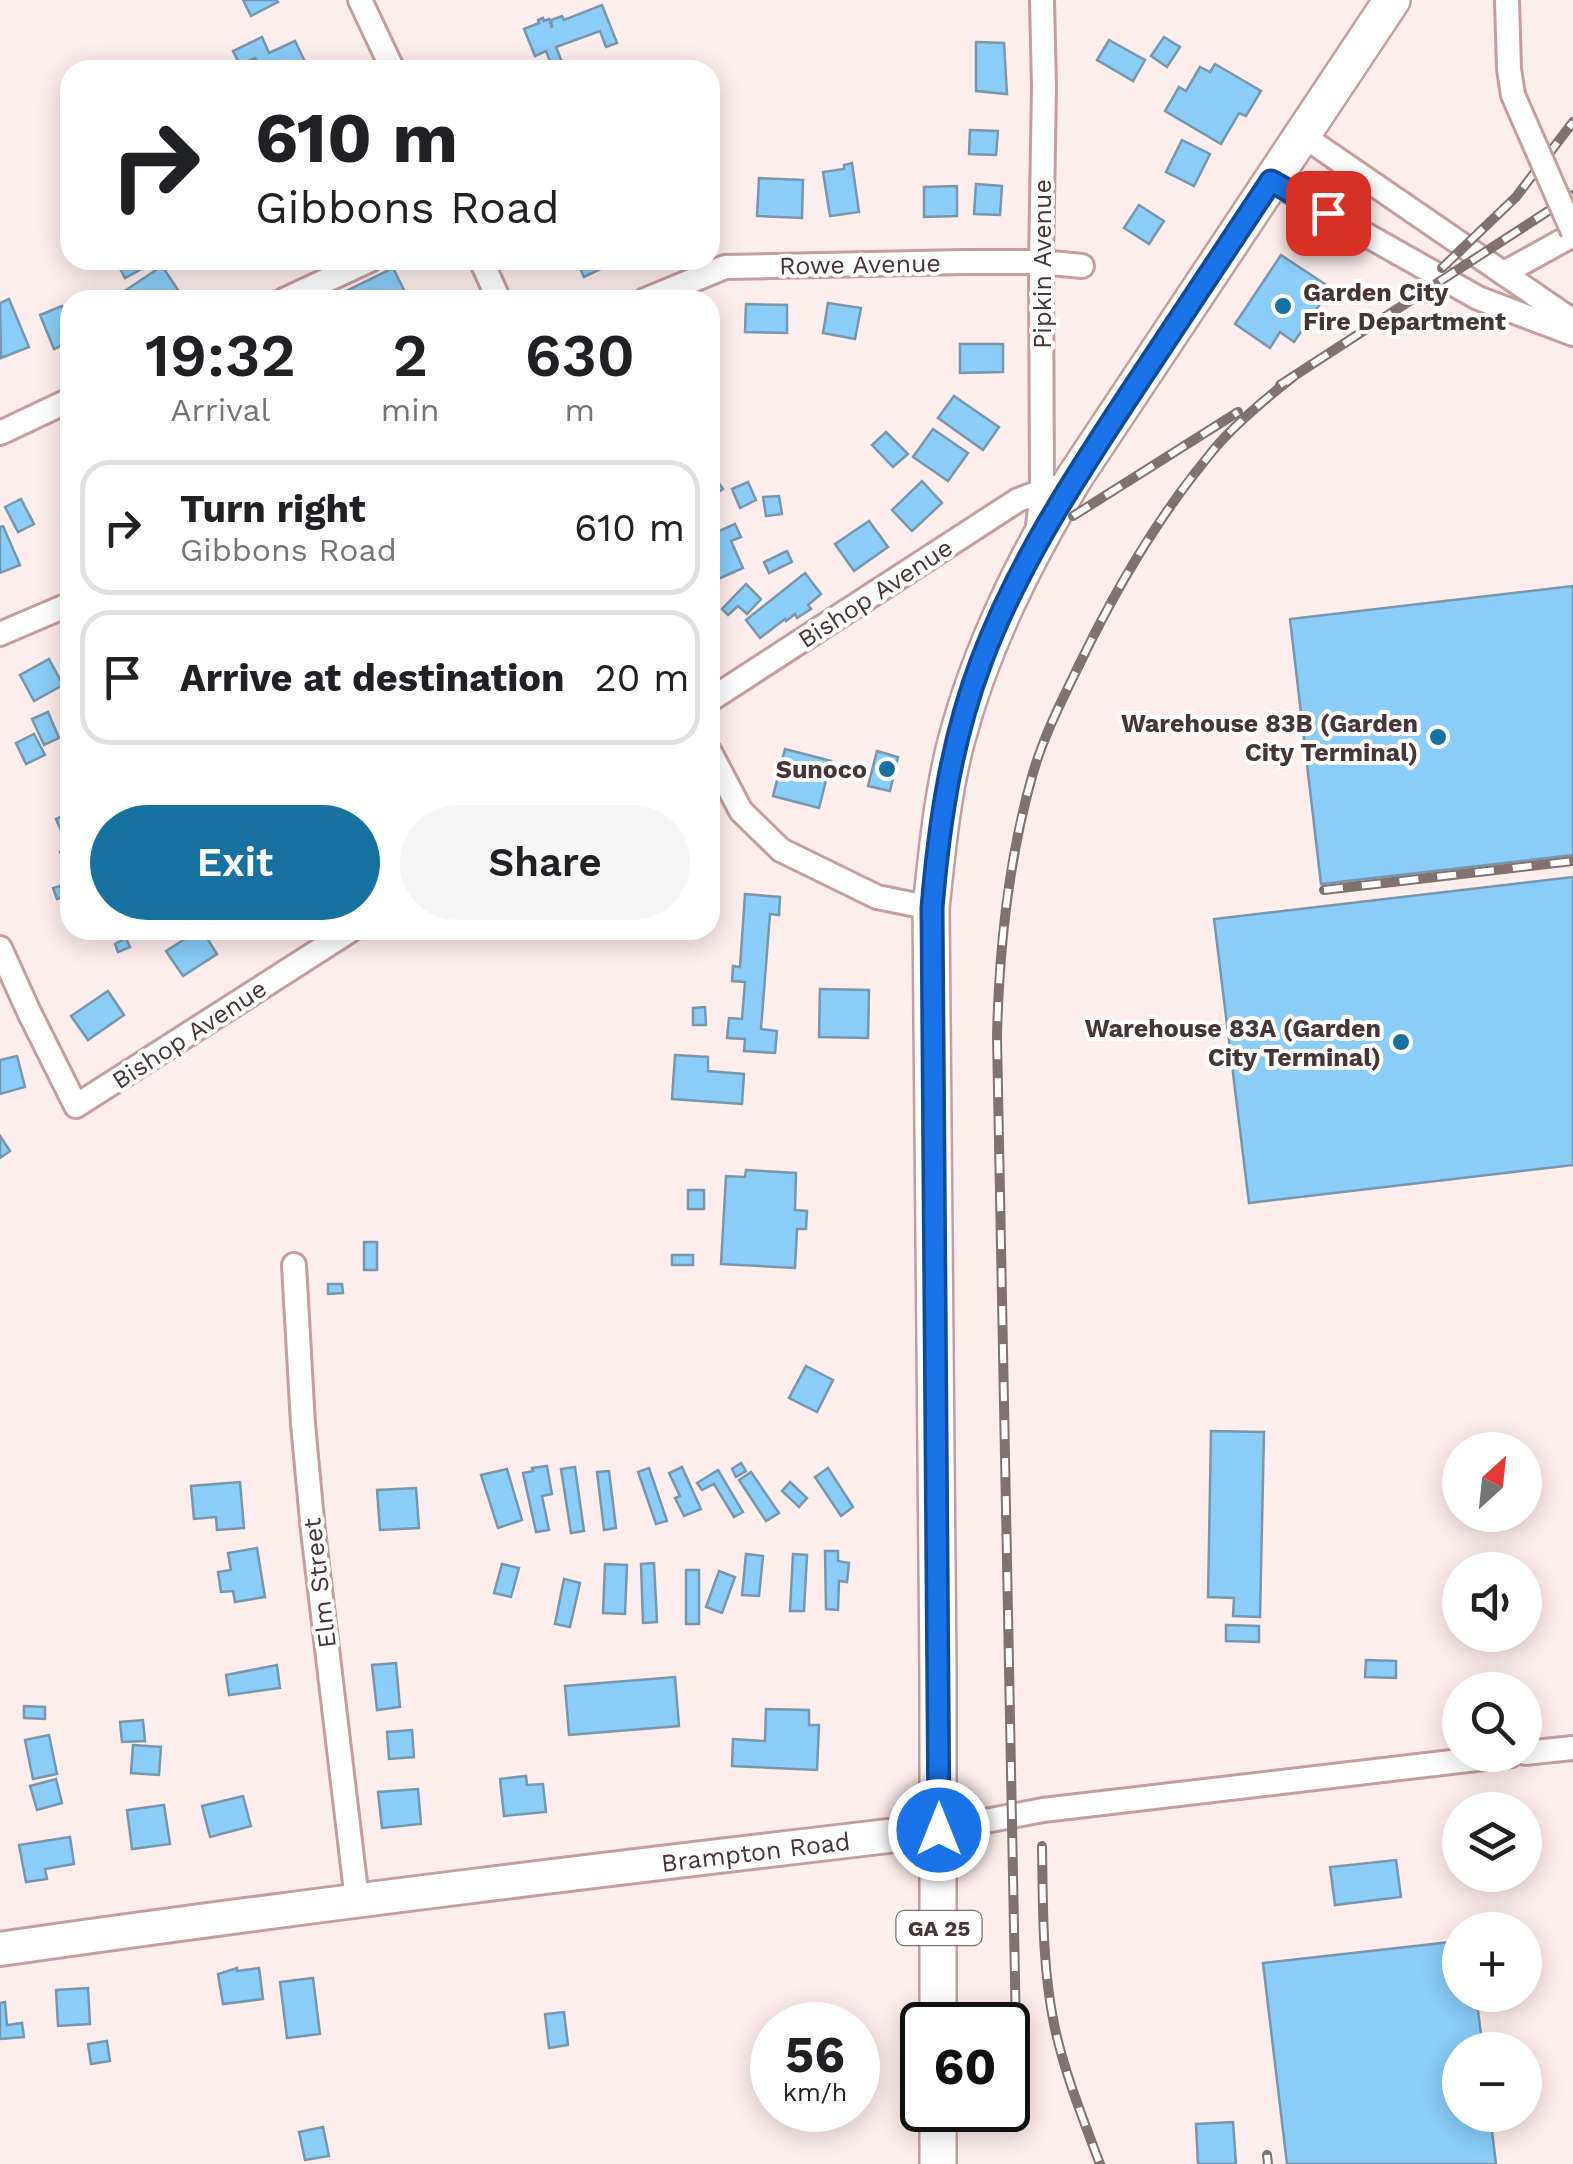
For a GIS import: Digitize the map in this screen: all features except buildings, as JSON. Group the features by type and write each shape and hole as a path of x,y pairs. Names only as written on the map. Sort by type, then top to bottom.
{"main road":[{"name":"GA 25","path":"938,2002 932,908 943,807 955,744 1004,606 1074,478 1392,0"},
{"name":"Brampton Road","path":"0,1949 357,1900 939,1830"},
{"path":"938,2132 938,2164"}],"street":[{"path":"360,0 388,60"},
{"name":"Pipkin Avenue","path":"1037,541 1042,492 1042,0"},
{"path":"1504,273 1573,234 1514,95 1509,70 1507,0"},
{"path":"1302,135 1573,322"},
{"path":"1271,181 1478,298 1573,334"},
{"name":"Rowe Avenue","path":"720,269 1041,262 1082,266"},
{"path":"306,290 348,270"},
{"name":"Rowe Avenue","path":"669,290 718,270"},
{"path":"0,433 60,405"},
{"path":"1042,492 1074,478"},
{"name":"Bishop Avenue","path":"720,694 1018,500 1042,492"},
{"path":"0,634 60,608"},
{"path":"720,772 740,811 781,850 877,897 932,908"},
{"name":"Bishop Avenue","path":"0,948 76,1106 335,940"},
{"name":"Elm Street","path":"294,1264 311,1515 357,1900"},
{"path":"1542,1752 1573,1748"},
{"name":"Brampton Road","path":"939,1830 1043,1810 1442,1763"}],"railway":[{"path":"1442,268 1516,197 1573,122"},
{"path":"1280,385 1573,195"},
{"path":"1015,2002 997,1037 1011,871 1024,806 1043,745 1119,588 1162,518 1213,450 1293,377"},
{"path":"1073,516 1238,412"},
{"path":"1324,890 1573,861"},
{"path":"1042,1846 1045,1957 1054,2024 1068,2078 1100,2164"},
{"path":"1267,2155 1268,2164"}],"place":[{"name":"Garden City Fire Department","path":"1283,306"},
{"name":"Warehouse 83B (Garden City Terminal)","path":"1438,737"},
{"name":"Sunoco","path":"887,769"},
{"name":"Warehouse 83A (Garden City Terminal)","path":"1401,1042"}],"route":[{"path":"939,1830 932,908 943,807 955,744 981,662 1037,541 1074,478 1271,181 1328,213"}]}
